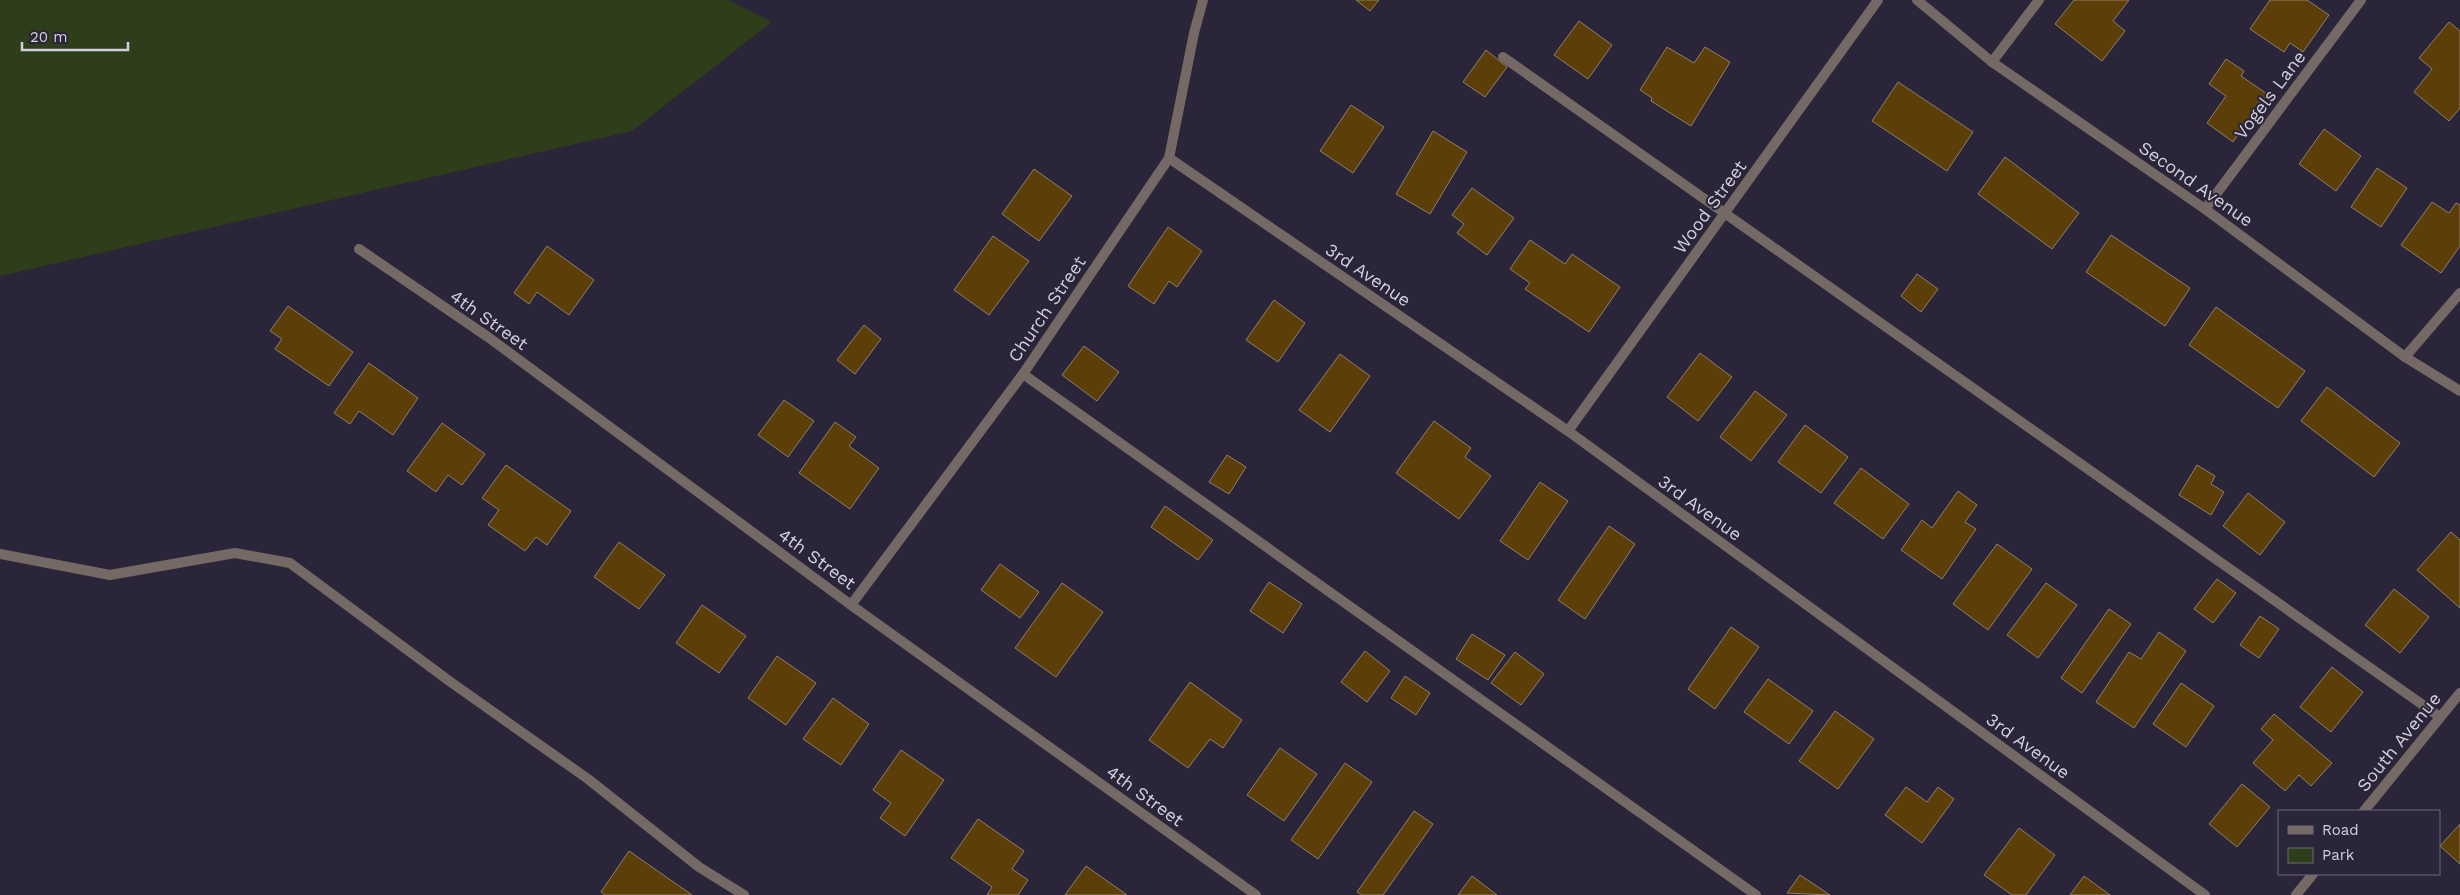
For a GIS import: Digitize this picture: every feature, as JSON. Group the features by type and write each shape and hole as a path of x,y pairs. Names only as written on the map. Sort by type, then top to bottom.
{"street":[{"name":"Church Street","path":"851,605 1023,374 1168,158 1194,32 1203,0"},
{"name":"Wood Street","path":"1568,431 1878,0"},
{"name":"Second Avenue","path":"1918,0 1992,62 2205,209 2405,356 2460,391"},
{"path":"1992,62 2039,0"},
{"name":"Vogels Lane","path":"2205,209 2361,0"},
{"path":"1503,57 2440,717"},
{"name":"3rd Avenue","path":"1168,158 1568,431 2205,895"},
{"name":"4th Street","path":"359,249 488,338 851,605 1256,895"},
{"path":"2405,356 2460,293"},
{"path":"1023,374 1756,895"},
{"path":"0,554 110,575 235,553 290,563 444,677 588,779 699,867 744,895"},
{"name":"South Avenue","path":"2365,810 2460,693"},
{"path":"2296,895 2312,875"}],"green space":[{"path":"0,0 728,0 772,22 632,131 0,276"}],"building":[{"path":"1356,0 1379,0 1370,11"},
{"path":"2074,0 2129,0 2113,21 2125,31 2102,61 2055,24"},
{"path":"2270,0 2307,0 2329,15 2303,52 2290,43 2284,52 2250,29"},
{"path":"1579,21 1612,45 1588,79 1554,55"},
{"path":"2449,22 2460,31 2460,108 2449,121 2414,92 2432,69 2419,58"},
{"path":"1667,47 1694,63 1705,47 1730,62 1691,126 1651,101 1652,98 1640,90"},
{"path":"1486,50 1507,67 1485,97 1463,82"},
{"path":"2226,59 2244,71 2241,76 2267,94 2233,142 2207,123 2226,96 2209,84"},
{"path":"1898,82 1973,132 1947,171 1872,121"},
{"path":"1351,105 1384,127 1353,173 1320,151"},
{"path":"2324,129 2361,156 2336,191 2299,164"},
{"path":"1433,131 1467,152 1430,214 1396,194"},
{"path":"2005,157 2079,213 2052,249 1978,194"},
{"path":"2377,168 2407,188 2381,227 2351,207"},
{"path":"1034,169 1072,196 1039,241 1002,214"},
{"path":"1472,188 1514,218 1487,255 1457,233 1464,224 1452,215"},
{"path":"2432,202 2449,213 2456,203 2460,205 2460,246 2441,273 2401,245"},
{"path":"1168,227 1202,251 1177,287 1169,281 1154,304 1128,286"},
{"path":"2111,235 2190,288 2165,326 2086,272"},
{"path":"993,236 1029,261 989,315 954,290"},
{"path":"1530,240 1565,264 1572,254 1620,287 1589,332 1525,289 1530,283 1510,269"},
{"path":"547,246 594,280 569,315 537,292 529,304 514,293"},
{"path":"1917,274 1938,289 1921,312 1901,296"},
{"path":"1274,300 1305,323 1278,362 1246,340"},
{"path":"288,306 353,352 329,386 275,349 282,339 270,331"},
{"path":"2216,307 2305,371 2278,408 2189,345"},
{"path":"864,325 881,339 855,374 837,360"},
{"path":"1084,346 1119,372 1097,401 1062,375"},
{"path":"1700,353 1732,377 1698,421 1667,397"},
{"path":"1340,354 1370,376 1330,432 1299,410"},
{"path":"369,363 418,398 393,435 359,411 350,424 334,413"},
{"path":"2327,387 2400,443 2374,477 2301,421"},
{"path":"1755,391 1787,415 1751,461 1720,437"},
{"path":"784,400 814,421 788,457 758,435"},
{"path":"1434,421 1471,448 1465,457 1491,476 1459,519 1396,473"},
{"path":"835,422 856,437 849,446 879,468 850,509 799,473"},
{"path":"442,423 485,454 462,485 448,475 436,492 407,471"},
{"path":"1805,425 1848,457 1821,493 1778,462"},
{"path":"1227,455 1246,467 1229,494 1209,482"},
{"path":"506,465 571,511 547,545 536,537 525,551 488,525 499,510 482,498"},
{"path":"2197,465 2215,476 2211,484 2224,492 2211,515 2179,495"},
{"path":"1861,468 1909,504 1883,539 1834,503"},
{"path":"1540,482 1568,501 1528,560 1500,541"},
{"path":"1958,491 1977,505 1965,522 1976,529 1942,579 1901,550 1922,520 1932,528"},
{"path":"2248,493 2285,522 2260,555 2223,526"},
{"path":"1165,506 1213,540 1198,560 1151,527"},
{"path":"1609,526 1635,544 1585,619 1558,600"},
{"path":"2451,532 2460,540 2460,608 2417,570"},
{"path":"619,542 665,575 639,609 594,577"},
{"path":"1997,544 2032,569 1988,630 1953,604"},
{"path":"1000,564 1039,592 1020,618 981,590"},
{"path":"2217,579 2236,593 2213,623 2194,609"},
{"path":"1269,582 1302,604 1283,633 1250,611"},
{"path":"1062,583 1103,612 1056,677 1015,648"},
{"path":"2046,583 2077,605 2038,658 2007,635"},
{"path":"2394,589 2429,617 2400,653 2365,625"},
{"path":"702,605 746,636 719,673 676,643"},
{"path":"2109,609 2131,624 2082,693 2061,678"},
{"path":"2260,616 2279,629 2259,658 2240,645"},
{"path":"1731,627 1759,647 1715,709 1688,689"},
{"path":"2159,632 2186,651 2134,728 2096,702 2129,652 2141,659"},
{"path":"1472,634 1505,655 1488,680 1456,659"},
{"path":"1365,651 1390,671 1367,702 1341,682"},
{"path":"1515,652 1544,674 1521,705 1491,683"},
{"path":"777,656 816,683 786,725 748,698"},
{"path":"2332,667 2363,692 2331,732 2300,707"},
{"path":"1405,676 1430,693 1416,715 1391,698"},
{"path":"1768,679 1813,711 1789,744 1744,712"},
{"path":"1190,682 1242,720 1223,748 1210,739 1188,768 1149,740"},
{"path":"2181,683 2214,706 2186,747 2153,724"},
{"path":"833,698 869,724 841,765 803,739"},
{"path":"1835,711 1874,739 1838,789 1799,761"},
{"path":"2274,714 2332,763 2311,786 2299,775 2285,791 2253,763 2273,740 2261,729"},
{"path":"1280,748 1317,774 1284,821 1247,795"},
{"path":"901,750 944,780 905,836 880,818 891,803 873,790"},
{"path":"1345,763 1372,782 1318,859 1291,840"},
{"path":"2242,784 2270,807 2237,847 2209,824"},
{"path":"1906,787 1927,802 1938,787 1954,799 1922,843 1885,815"},
{"path":"1414,811 1433,824 1383,895 1362,895 1357,892"},
{"path":"978,819 1024,851 1012,869 1028,880 1018,895 987,895 992,887 951,858"},
{"path":"2460,824 2460,864 2440,846"},
{"path":"2019,828 2055,855 2026,895 2012,895 1984,875"},
{"path":"629,851 692,895 605,895 601,892"},
{"path":"1086,866 1127,895 1065,895"},
{"path":"1800,875 1830,895 1787,893"},
{"path":"1472,876 1497,895 1458,895"},
{"path":"2084,876 2110,895 2070,895"}]}
